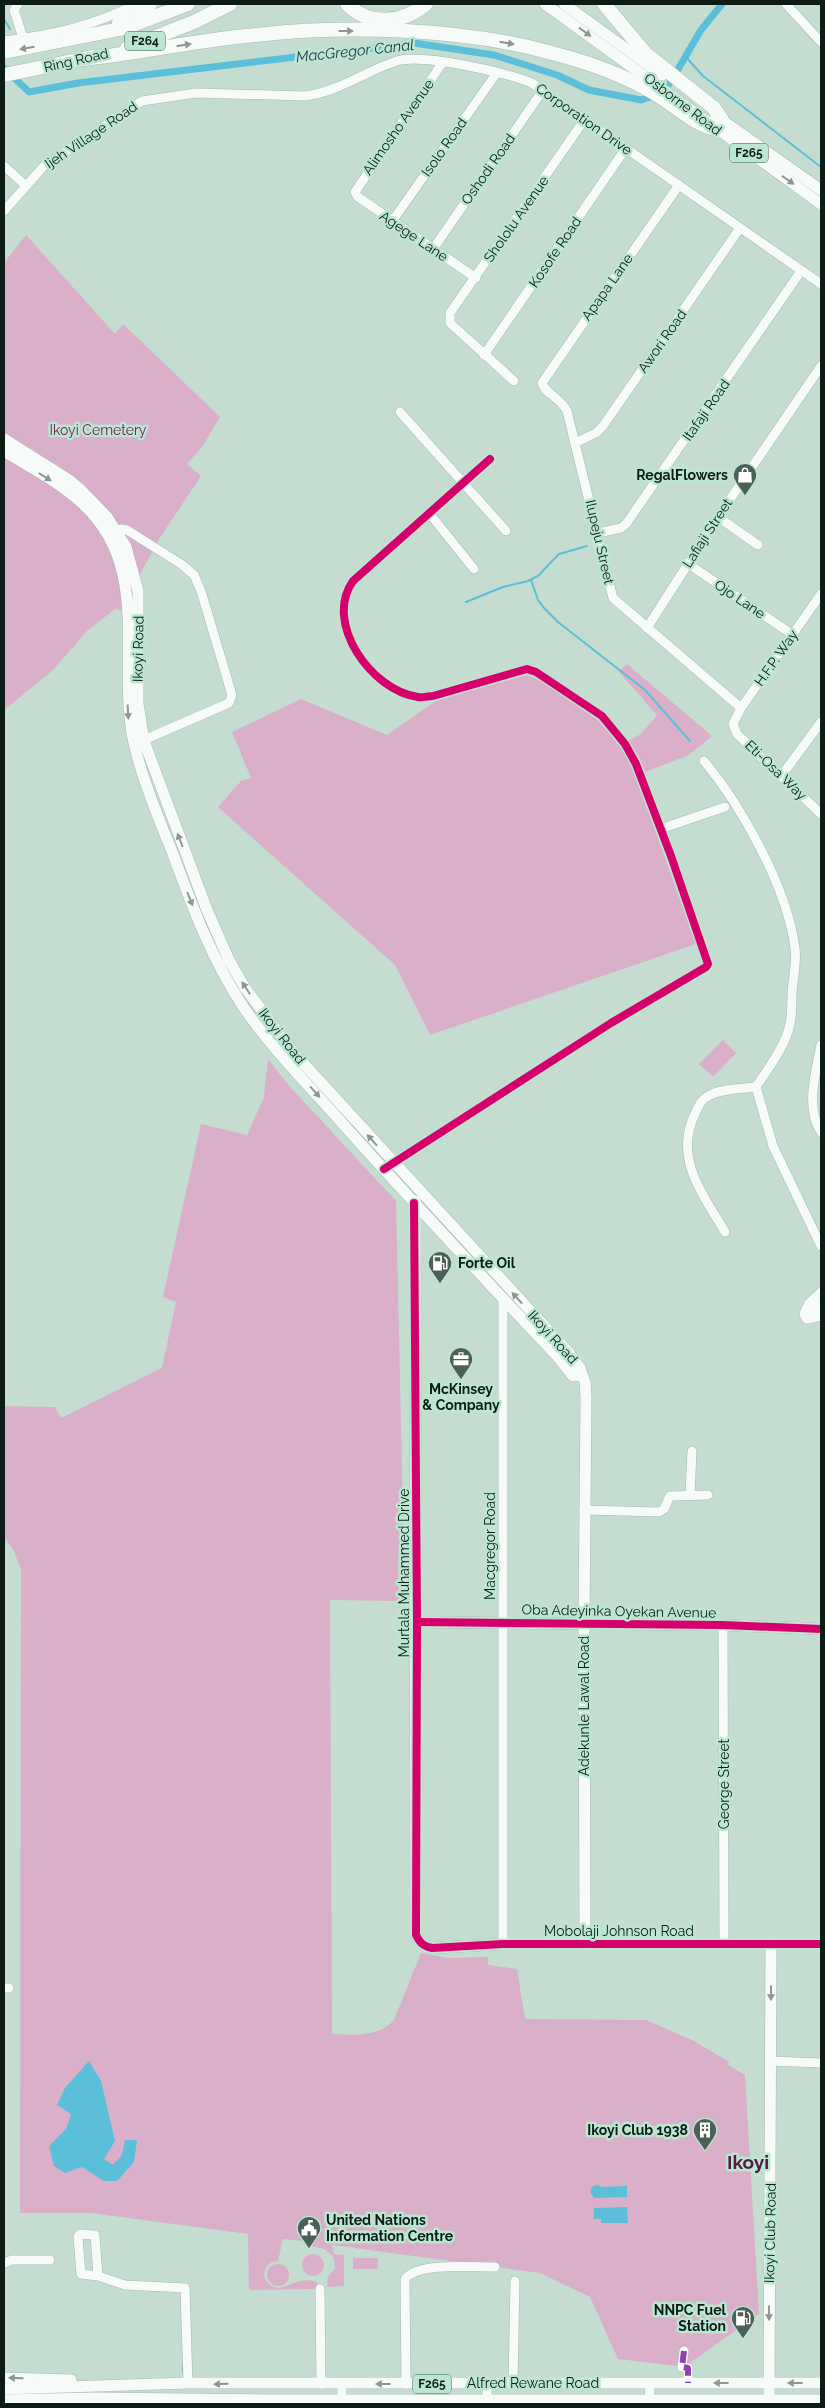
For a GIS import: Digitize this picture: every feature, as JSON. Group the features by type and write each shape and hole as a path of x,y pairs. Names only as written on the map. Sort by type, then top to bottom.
{"highway":[{"path":"87,36 137,14 150,4"},
{"name":"Ring Road","path":"4,52 125,28 188,4"},
{"name":"Ring Road","path":"4,75 84,60 140,43 230,4"},
{"path":"348,4 364,16 391,20 407,17 426,4"},
{"name":"F265","path":"604,4 632,39 653,77 681,96 714,108 719,124"},
{"path":"84,60 262,34 311,31 379,31 481,39 544,50 605,69 653,77 681,96 705,127 719,124"}],"main road":[{"name":"Osborne Road","path":"545,4 627,56"},
{"name":"Osborne Road","path":"564,4 653,77"},
{"name":"Osborne Road","path":"719,124 821,190"},
{"name":"Osborne Road","path":"719,124 821,204"},
{"name":"Ikoyi Road","path":"4,439 69,480 97,505 113,535 131,562 138,591 139,743 207,910 227,955 245,988 293,1052 388,1166 414,1203 503,1298 577,1372"},
{"name":"Ikoyi Road","path":"4,451 54,482 82,503 113,535"},
{"name":"Ikoyi Road","path":"388,1166 418,1191 577,1372"},
{"path":"414,1203 418,1191"},
{"name":"Murtala Muhammed Drive","path":"414,1203 417,1622 416,1935 419,1942"},
{"path":"415,1229 422,1222 432,1222"},
{"path":"821,1305 806,1309 805,1314 808,1318 821,1315"},
{"name":"Adekunle Lawal Road","path":"577,1372 586,1390 584,1510 585,1944"},
{"name":"Oba Adeyinka Oyekan Avenue","path":"417,1622 584,1622 821,1629"},
{"name":"Mobolaji Johnson Road","path":"419,1942 424,1946 432,1948 503,1944 821,1944"},
{"name":"Ikoyi Club Road","path":"769,2401 771,1944"},
{"path":"4,2378 188,2383"},
{"name":"Alfred Rewane Road","path":"94,2392 188,2383 821,2383"},
{"name":"F265","path":"4,2389 94,2392"},
{"name":"Alfred Rewane Road","path":"94,2392 195,2399 342,2402 801,2402 821,2400"},
{"name":"F265","path":"4,2400 94,2392"},
{"path":"164,2404 195,2399"}],"street":[{"path":"18,4 14,10 23,38"},
{"path":"4,40 80,27 110,17 126,6 136,4"},
{"path":"786,4 821,42"},
{"name":"Corporation Drive","path":"196,94 312,95 332,91 397,61 419,59 443,62 522,79 543,90 821,284"},
{"name":"Alimosho Avenue","path":"355,192 443,62"},
{"name":"Isolo Road","path":"393,220 496,74"},
{"name":"Oshodi Road","path":"433,249 543,90"},
{"name":"Ijeh Village Road","path":"4,211 25,185 43,167 130,107 155,98 196,94"},
{"name":"Shololu Avenue","path":"484,355 449,319 450,313 585,119"},
{"name":"Kosofe Road","path":"484,355 626,148"},
{"path":"4,166 25,185"},
{"name":"Apapa Lane","path":"546,391 543,379 679,185"},
{"name":"Agege Lane","path":"355,192 358,197 476,278"},
{"name":"Awori Road","path":"575,443 596,433 603,426 740,228"},
{"name":"Itafaji Road","path":"598,533 621,528 626,524 802,271"},
{"path":"484,355 514,381"},
{"name":"Lafiaji Street","path":"646,628 687,563 821,366"},
{"name":"Ilupeju Street","path":"546,391 563,403 614,598 646,628 741,708"},
{"path":"400,412 506,531"},
{"path":"388,1166 611,1023 706,967 707,959 636,764 615,731 602,716 536,672 518,670 433,696 417,697 389,685 363,661 347,635 344,617 349,587 490,459"},
{"path":"429,513 474,569"},
{"path":"718,517 758,545"},
{"path":"113,535 121,529 127,530 191,571 201,591 232,695 229,703 139,743"},
{"name":"Ojo Lane","path":"687,563 793,634"},
{"name":"H.F.P. Way","path":"733,724 741,708 821,594"},
{"path":"782,775 821,722"},
{"name":"Eti-Osa Way","path":"733,724 737,734 821,814"},
{"path":"704,761 730,795 762,852 787,909 793,934 796,961 790,1023 779,1052 756,1087"},
{"path":"660,829 724,807"},
{"path":"821,1045 816,1070 813,1117 821,1132"},
{"path":"726,1232 688,1163 686,1149 692,1121 700,1103 708,1096 727,1090 756,1087"},
{"path":"756,1087 774,1146 821,1246"},
{"path":"806,1309 809,1303 821,1292"},
{"name":"Macgregor Road","path":"503,1298 503,1944"},
{"path":"690,1495 692,1451"},
{"path":"584,1510 659,1512 664,1509 670,1496 708,1494"},
{"name":"George Street","path":"723,1625 724,1944"},
{"path":"770,2061 821,2063"},
{"path":"98,2276 95,2235 80,2234 78,2237 80,2273 98,2276 125,2285 185,2288 188,2383"},
{"path":"4,2263 12,2260 50,2260"},
{"path":"406,2384 405,2279 409,2273 423,2268 495,2267"},
{"path":"513,2383 515,2281"},
{"path":"320,2289 321,2384"},
{"path":"684,2351 682,2368 688,2368 688,2383"},
{"path":"487,2383 487,2402"},
{"path":"649,2402 650,2383"},
{"path":"342,2384 342,2402"}],"green space":[{"name":"Ikoyi Cemetery","path":"26,235 115,334 123,324 220,417 204,444 187,464 201,476 159,539 121,610 115,609 87,631 53,670 4,710 4,263"},
{"path":"627,664 712,736 689,755 643,773 628,741 641,734 657,715 619,672"},
{"path":"527,675 541,681 599,721 616,739 633,769 696,944 430,1035 395,965 218,807 241,781 251,778 232,732 301,699 387,735 437,700"},
{"path":"723,1040 736,1053 713,1077 699,1064"},
{"path":"268,1059 291,1088 396,1201 404,1558 398,1558 399,1601 330,1600 332,2034 366,2034 388,2026 394,2020 421,1953 448,1958 488,1957 488,1965 517,1969 525,2019 646,2020 694,2041 729,2062 728,2065 745,2075 759,2314 684,2367 618,2359 590,2297 540,2273 332,2245 334,2254 344,2255 344,2286 327,2287 328,2277 335,2268 333,2256 324,2249 305,2245 304,2241 283,2239 278,2261 272,2262 265,2270 266,2280 274,2287 280,2288 307,2280 317,2282 318,2289 249,2290 248,2234 91,2213 20,2213 21,1569 13,1549 4,1537 4,1406 55,1407 61,1418 162,1368 176,1302 163,1297 201,1124 247,1135 264,1097"},
{"path":"313,2254 323,2261 324,2265 317,2275 313,2276 303,2269 302,2265 309,2255"},
{"path":"353,2258 378,2258 378,2269 353,2269"},
{"path":"278,2264 288,2271 289,2275 282,2285 278,2286 268,2279 267,2275 274,2265"}],"water":[{"path":"89,2061 101,2081 115,2141 104,2159 113,2165 122,2155 125,2140 137,2140 134,2162 117,2181 104,2181 82,2167 65,2173 54,2166 49,2146 66,2129 71,2114 57,2105 65,2088"},
{"path":"597,2185 602,2187 627,2186 627,2197 594,2198 590,2192 592,2187"},
{"path":"627,2207 628,2223 601,2223 601,2219 594,2219 594,2208"}],"waterway":[{"name":"MacGregor Canal","path":"4,68 29,92 78,83 414,43 494,55 557,75 589,90 641,100 661,93 670,83 701,30 722,4"},
{"path":"4,19 10,29"},
{"path":"685,56 703,76 821,167"},
{"path":"466,602 503,587 528,581 538,576 559,554 587,546"},
{"path":"531,580 538,600 544,608 558,622 645,690 690,741"},
{"path":"183,2365 183,2372"}],"marked path":[{"path":"684,2351 682,2367 688,2368 688,2383"}],"cycle path":[{"path":"384,1169 611,1023 706,967 708,964 671,856 636,764 625,744 602,716 536,672 527,669 433,696 420,697 401,692 384,682 369,669 348,635 344,616 345,598 353,581 490,459"},
{"path":"414,1203 417,1938 424,1945 432,1948 503,1944 821,1944"},
{"path":"417,1622 723,1625 821,1629"}],"place":[{"name":"RegalFlowers","path":"745,496"},
{"name":"Forte Oil","path":"440,1284"},
{"name":"McKinsey & Company","path":"461,1380"},
{"name":"Ikoyi Club 1938","path":"705,2151"},
{"name":"United Nations Information Centre","path":"309,2249"},
{"name":"NNPC Fuel Station","path":"743,2339"}],"district":[{"name":"Ikoyi","path":"748,2162"}]}
